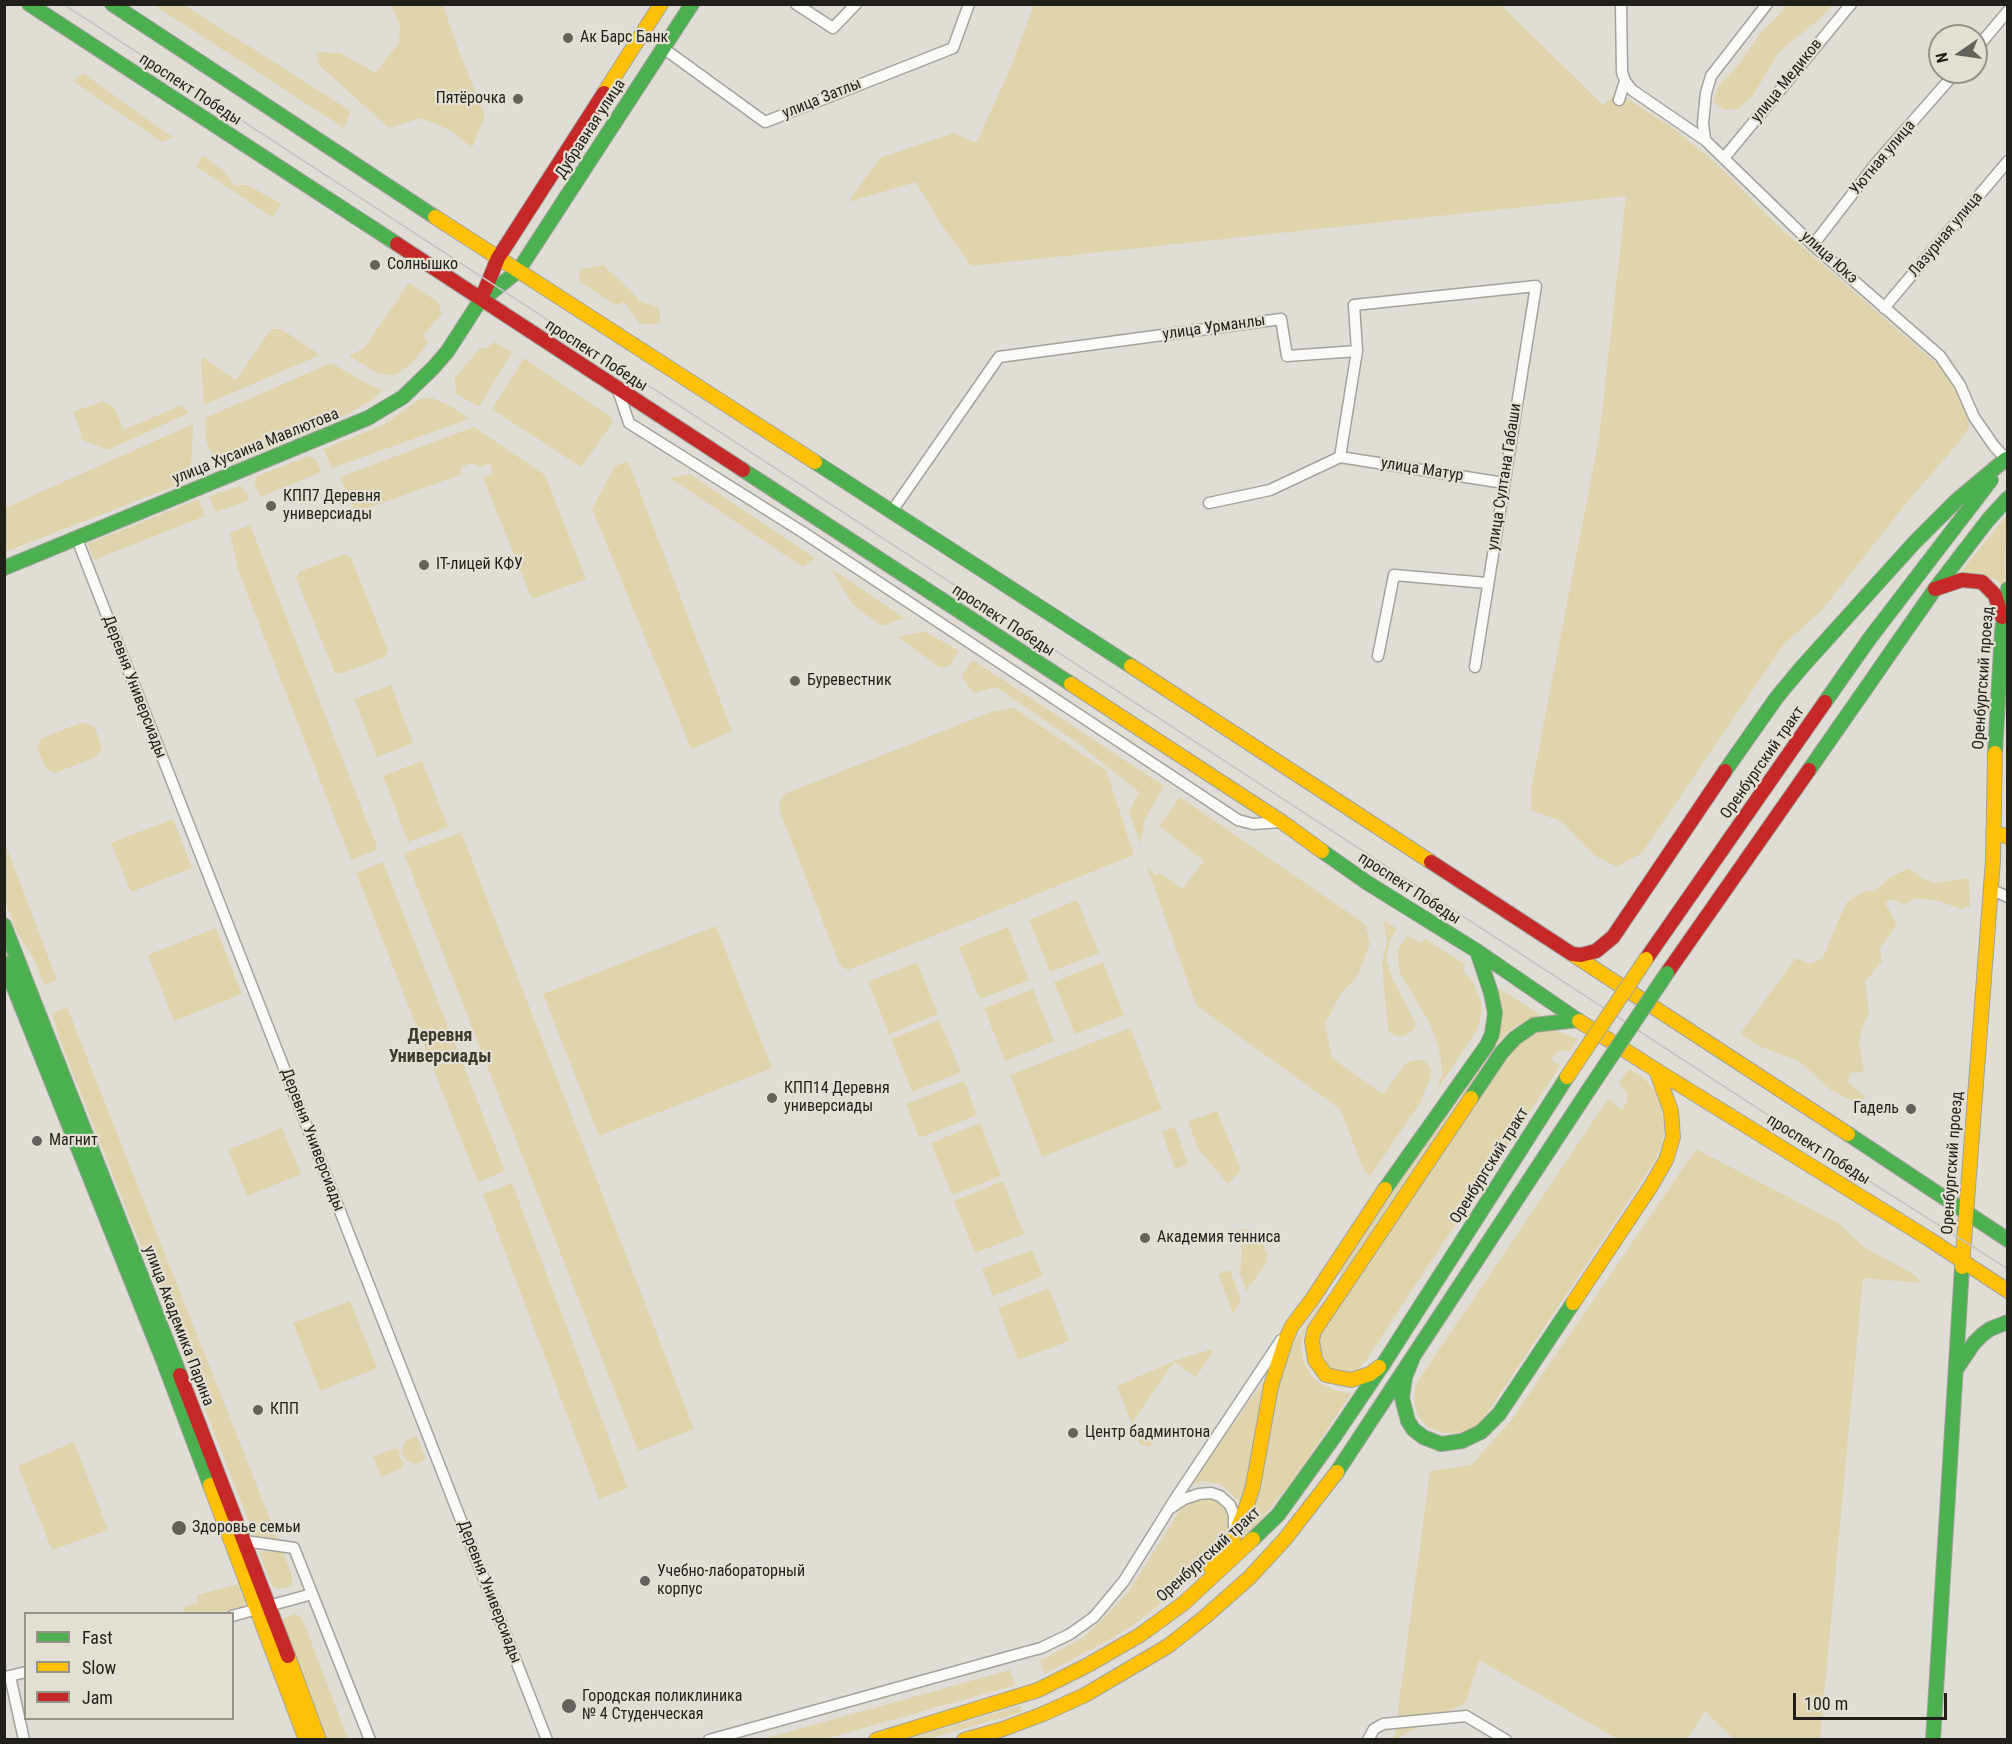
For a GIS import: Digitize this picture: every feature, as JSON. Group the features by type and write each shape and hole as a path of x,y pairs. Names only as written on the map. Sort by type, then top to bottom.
{"main road":[{"name":"проспект Победы","path":"29,4 480,301 1282,822 1366,882 1477,951 1578,1020 1874,1204 2007,1291"},
{"name":"проспект Победы","path":"112,4 498,258 1572,954 2007,1240"},
{"name":"Дубравная улица","path":"480,301 498,258 661,4"},
{"name":"Дубравная улица","path":"480,301 518,271 692,4"},
{"path":"597,101 619,115"},
{"name":"улица Хусаина Мавлютова","path":"4,568 330,435 377,413 403,397 434,368 480,301"},
{"path":"1572,954 1581,955 1596,951 1612,937 1777,698 1802,667 1914,543 1957,500 2006,458"},
{"name":"Оренбургский тракт","path":"876,1740 1038,1690 1088,1665 1140,1635 1184,1604 1278,1515 1384,1363 1646,958 1870,638 2006,458"},
{"path":"964,1740 1044,1714 1124,1673 1168,1646 1206,1617 1250,1577 1285,1539 1335,1475 1667,973 1935,589 2007,498"},
{"path":"1935,589 1962,580 1972,579 1982,582 1995,595 2001,614 2002,631"},
{"name":"Оренбургский проезд","path":"1933,1740 1962,1262 1990,889 2002,631 2007,590"},
{"path":"1993,832 2007,837"},
{"name":"улица Академика Парина","path":"4,925 59,1082 163,1360 319,1740"},
{"path":"1184,1604 1234,1537 1247,1505 1253,1486 1271,1386 1292,1326 1487,1045 1492,1034 1495,1013 1477,951"},
{"name":"улица Академика Парина","path":"4,963 59,1082 245,1541 263,1608 306,1740"},
{"path":"1384,1363 1370,1374 1351,1380 1326,1375 1315,1360 1312,1341 1314,1331 1502,1052 1515,1038 1534,1025 1578,1020"},
{"path":"1412,1360 1405,1377 1402,1398 1408,1421 1413,1429 1423,1437 1441,1444 1462,1441 1481,1431 1499,1414 1625,1226 1666,1160 1673,1137 1673,1122 1656,1070"},
{"path":"1955,1371 1982,1335 2007,1322"},
{"path":"1038,1690 1044,1714"}],"street":[{"path":"796,4 833,28 856,4"},
{"name":"улица Затлы","path":"663,48 765,122 953,48 969,4"},
{"path":"1619,100 1625,81 1622,72 1621,4"},
{"path":"1705,140 1703,123 1706,93 1711,76 1767,4"},
{"name":"улица Медиков","path":"1724,158 1851,4"},
{"path":"1988,34 2007,11"},
{"name":"улица Юкэ","path":"1625,81 1632,90 1705,140 1813,245 1940,356 1960,385 1974,417 1994,446 2006,458"},
{"name":"Уютная улица","path":"1813,245 1877,162 1945,84"},
{"name":"Лазурная улица","path":"1884,308 2007,161"},
{"name":"улица Султана Габаши","path":"1358,351 1354,305 1536,286 1475,668"},
{"name":"улица Урманлы","path":"892,512 999,357 1281,319 1287,356 1358,351"},
{"path":"1209,503 1269,490 1340,457 1358,351"},
{"path":"618,390 629,423 804,533 1238,820 1253,824 1282,822"},
{"name":"улица Матур","path":"1340,457 1504,483"},
{"name":"Деревня Универсиады","path":"76,540 547,1740"},
{"path":"1378,656 1394,575 1487,583"},
{"path":"1990,889 2007,897"},
{"path":"709,1740 1041,1648 1070,1634 1094,1617 1124,1581 1169,1509 1292,1326"},
{"path":"1169,1509 1184,1499 1198,1494 1211,1493 1220,1496 1230,1505 1234,1515 1234,1537"},
{"path":"245,1541 294,1548 370,1740"},
{"path":"234,1615 312,1594"},
{"path":"24,1673 7,1677 24,1740"},
{"path":"1368,1740 1374,1729 1383,1724 1466,1716 1506,1740"}],"shaded area":[{"path":"154,5 184,5 351,111 344,128"},
{"path":"391,5 443,5 485,116 472,148 450,130 421,118 389,128 319,65 316,52 340,53 375,73 399,43 400,26"},
{"path":"1034,5 1501,5 1603,105 1617,92 1674,129 1717,164 1777,225 1952,377 1970,426 1823,609 1784,644 1642,853 1617,867 1594,855 1561,821 1531,810 1531,789 1599,438 1626,196 971,266 938,220 916,182 848,202 880,158 954,133 976,143 1008,74"},
{"path":"1786,5 1832,5 1823,16 1779,52 1752,97 1738,109 1724,110 1713,102 1719,85 1736,68 1761,32"},
{"path":"83,73 174,137 162,142 73,81"},
{"path":"203,155 226,173 234,185 248,185 281,204 272,217 196,166"},
{"path":"603,265 639,301 658,307 661,321 655,325 639,323 624,302 615,305 579,281 580,269"},
{"path":"409,283 438,302 442,314 423,335 428,343 412,363 396,375 379,374 349,356 364,348"},
{"path":"271,329 281,329 320,355 204,405 201,362 203,357 236,380"},
{"path":"495,342 512,352 479,407 457,394 454,379 480,348 485,349"},
{"path":"524,358 612,418 613,422 581,467 492,409"},
{"path":"331,363 383,390 369,402 325,426 232,464 220,462 210,451 206,439 205,418"},
{"path":"432,398 449,405 469,419 332,468 323,449 383,425 420,399"},
{"path":"103,401 115,408 123,430 182,405 189,413 108,450 80,439 82,435 73,412"},
{"path":"193,424 192,457 188,476 180,484 5,552 5,508"},
{"path":"474,427 545,475 586,579 532,599 483,478 493,474 490,463 480,467 471,463 460,468 462,474 356,514 340,477"},
{"path":"309,456 316,459 321,472 260,497 254,483 257,476"},
{"path":"628,461 732,731 691,749 592,509 614,467"},
{"path":"690,474 815,558 803,567 670,478"},
{"path":"241,486 248,494 248,501 215,512 209,496"},
{"path":"199,499 205,516 94,560 87,544"},
{"path":"2007,515 2006,590 1997,580 1977,573 1956,578"},
{"path":"250,525 378,849 351,860 238,570 230,533"},
{"path":"344,554 351,558 388,650 385,657 340,674 334,671 296,578 299,572"},
{"path":"831,570 904,618 882,626 854,606"},
{"path":"925,631 959,651 949,666 940,668 898,637"},
{"path":"973,660 1164,786 1145,819 1140,844 1129,812 1139,792 1079,744 996,687 974,693 961,677"},
{"path":"391,685 413,743 377,757 354,699"},
{"path":"1014,708 1106,770 1134,855 848,970 844,968 839,963 780,812 779,804 782,797 787,793 991,712"},
{"path":"87,723 95,728 102,750 96,757 55,773 45,768 37,746 42,738 78,724"},
{"path":"422,761 448,827 408,842 383,776"},
{"path":"1180,797 1365,924 1370,943 1358,975 1341,994 1325,1023 1332,1058 1383,1094 1406,1063 1414,1060 1426,1061 1431,1070 1420,1103 1370,1176 1364,1171 1340,1109 1196,1005 1147,867 1156,876 1159,872 1182,889 1204,861 1159,826"},
{"path":"173,819 192,868 131,892 111,843"},
{"path":"461,832 694,1429 638,1451 404,854"},
{"path":"5,843 57,980 44,985 34,959 16,931 5,900"},
{"path":"383,862 505,1171 478,1182 356,873"},
{"path":"1909,868 1923,879 1935,883 1969,878 1970,906 1961,909 1939,901 1916,898 1904,905 1893,899 1885,903 1897,924 1880,948 1882,961 1865,982 1869,1012 1859,1042 1864,1071 1850,1073 1848,1082 1866,1097 1858,1104 1831,1090 1800,1062 1759,1046 1740,1034 1796,958 1810,964 1823,958 1847,902 1866,890 1873,892 1891,877"},
{"path":"1077,900 1099,953 1050,972 1029,920"},
{"path":"1383,920 1397,929 1390,940 1386,960 1394,982 1415,1022 1415,1029 1404,1036 1396,1036 1388,1031 1382,963 1387,941"},
{"path":"716,926 772,1068 599,1136 543,994"},
{"path":"1008,927 1029,980 980,999 959,947"},
{"path":"216,928 242,994 174,1021 148,955"},
{"path":"1407,936 1420,943 1425,939 1465,964 1463,971 1474,984 1481,1002 1482,1012 1477,1030 1436,1091 1442,1074 1438,1045 1430,1024 1401,975 1398,963 1398,950"},
{"path":"917,962 938,1014 889,1034 868,982"},
{"path":"1103,962 1124,1015 1075,1034 1054,982"},
{"path":"1496,987 1541,1015 1514,1027 1495,1047 1341,1276 1339,1275 1338,1273 1492,1046"},
{"path":"1033,989 1054,1041 1005,1061 984,1008"},
{"path":"67,1007 278,1539 255,1537 61,1043 52,1014"},
{"path":"939,1020 961,1072 912,1092 891,1039"},
{"path":"1130,1028 1162,1109 1042,1157 1010,1075"},
{"path":"1551,1029 1578,1039 1569,1052 1563,1050 1557,1052 1551,1059 1560,1066 1366,1360 1359,1368 1349,1372 1339,1372 1329,1368 1318,1351 1322,1331 1522,1037"},
{"path":"1629,1069 1643,1077 1656,1092 1660,1105 1665,1125 1662,1144 1655,1161 1486,1415 1475,1427 1459,1433 1443,1433 1428,1427 1418,1416 1414,1402 1418,1381 1608,1099 1622,1110 1627,1101 1627,1094 1619,1083"},
{"path":"964,1081 977,1115 919,1138 906,1104"},
{"path":"1217,1111 1241,1170 1228,1184 1198,1149 1188,1121"},
{"path":"980,1123 1001,1176 952,1195 931,1143"},
{"path":"1175,1127 1188,1164 1175,1169 1162,1132"},
{"path":"282,1128 301,1174 247,1196 228,1150"},
{"path":"1696,1149 1838,1223 1864,1247 1915,1275 1920,1283 1863,1278 1820,1739 1734,1739 1705,1711 1687,1739 1618,1739 1479,1660 1466,1702 1394,1740 1430,1471 1471,1465 1510,1422"},
{"path":"1003,1181 1024,1234 975,1253 954,1201"},
{"path":"512,1183 628,1488 599,1499 483,1194"},
{"path":"1238,1229 1258,1231 1267,1254 1266,1264 1246,1291 1240,1274 1242,1252"},
{"path":"1032,1250 1043,1276 993,1296 982,1269"},
{"path":"1230,1270 1241,1301 1233,1314 1218,1274"},
{"path":"1049,1288 1069,1341 1018,1360 998,1308"},
{"path":"350,1301 377,1368 320,1391 293,1323"},
{"path":"1319,1305 1322,1306 1306,1327 1302,1338 1303,1359 1311,1376 1318,1382 1334,1390 1351,1394 1294,1479 1230,1556 1282,1370 1290,1348"},
{"path":"1212,1349 1213,1352 1196,1377 1174,1362 1133,1421 1155,1437 1150,1447 1140,1445 1117,1386 1174,1361"},
{"path":"1270,1372 1241,1504 1219,1484 1204,1481 1188,1488"},
{"path":"417,1436 426,1460 416,1464 408,1461 401,1453 406,1440"},
{"path":"74,1442 108,1530 52,1550 18,1466"},
{"path":"395,1448 399,1450 400,1458 404,1463 402,1468 381,1477 373,1457"},
{"path":"1214,1498 1224,1505 1229,1522 1225,1534 1202,1565 1133,1625 1044,1674 1040,1661 1084,1637 1129,1591 1182,1507 1192,1499"},
{"path":"259,1551 283,1552 293,1579 291,1586 277,1589 272,1586"},
{"path":"238,1584 245,1602 241,1607 222,1612 185,1612 183,1607 198,1603 197,1595"},
{"path":"295,1614 300,1616 304,1623 348,1739 326,1739 283,1622 284,1618"},
{"path":"1010,1670 1015,1685 825,1739 763,1739"},
{"path":"1020,1706 1022,1712 927,1739 904,1740"}],"tram line":[{"path":"63,4 1880,1188 2008,1269"}],"traffic: fast":[{"path":"29,4 397,244"},
{"path":"112,4 435,217"},
{"path":"483,299 518,271 692,4"},
{"path":"4,568 368,418 403,397 433,368 447,352 485,290"},
{"path":"1725,771 1777,697 1802,667 1914,543 1957,500 2006,459"},
{"path":"815,462 1131,666"},
{"path":"743,470 1071,684"},
{"path":"1825,702 1870,638 1991,480"},
{"path":"1809,770 1935,589 1988,520 2008,498"},
{"path":"1995,753 2002,631 2008,589"},
{"path":"1322,851 1366,882 1477,951 1579,1021"},
{"path":"4,925 180,1375"},
{"path":"1385,1189 1487,1045 1492,1034 1495,1013 1477,951"},
{"path":"4,963 163,1360 210,1485"},
{"path":"1588,1091 1667,973"},
{"path":"1471,1098 1502,1052 1515,1038 1534,1025 1578,1020"},
{"path":"1253,1539 1278,1515 1334,1437 1567,1077"},
{"path":"1337,1472 1588,1091"},
{"path":"1848,1134 2008,1240"},
{"path":"1933,1740 1962,1267"},
{"path":"1412,1360 1405,1377 1402,1398 1408,1421 1413,1429 1423,1437 1441,1444 1462,1441 1481,1432 1499,1414 1573,1303"},
{"path":"1957,1368 1982,1335 2008,1322"}],"traffic: slow":[{"path":"604,93 661,4"},
{"path":"435,217 815,462"},
{"path":"1131,666 1431,862"},
{"path":"1071,684 1282,822 1322,851"},
{"path":"1962,1267 1993,860 1995,753"},
{"path":"1993,832 2008,837"},
{"path":"1572,954 1848,1134"},
{"path":"1567,1077 1646,959"},
{"path":"1573,1303 1651,1186 1666,1160 1673,1137 1671,1111 1656,1070 1579,1021"},
{"path":"1656,1070 1929,1239 2008,1291"},
{"path":"1379,1367 1370,1374 1351,1380 1326,1375 1315,1360 1312,1341 1314,1331 1471,1098"},
{"path":"1211,1568 1234,1537 1247,1505 1253,1486 1271,1386 1286,1339 1292,1326 1385,1189"},
{"path":"964,1740 1003,1729 1085,1695 1168,1646 1250,1577 1285,1539 1337,1472"},
{"path":"210,1485 306,1740"},
{"path":"876,1740 1038,1690 1088,1665 1140,1635 1184,1603 1253,1539"},
{"path":"288,1656 319,1740"}],"traffic: jam":[{"path":"485,290 498,258 604,93"},
{"path":"397,244 743,470"},
{"path":"1935,589 1962,580 1982,582 1995,595 2002,617"},
{"path":"1646,959 1825,702"},
{"path":"1667,973 1809,770"},
{"path":"1431,862 1572,954 1581,955 1596,951 1613,937 1725,771"},
{"path":"180,1375 288,1656"}],"place":[{"name":"Ак Барс Банк","path":"568,38"},
{"name":"Пятёрочка","path":"518,99"},
{"name":"Солнышко","path":"375,265"},
{"name":"КПП7 Деревня универсиады","path":"271,506"},
{"name":"IT-лицей КФУ","path":"424,565"},
{"name":"Буревестник","path":"795,681"},
{"name":"КПП14 Деревня универсиады","path":"772,1098"},
{"name":"Гадель","path":"1911,1109"},
{"name":"Магнит","path":"37,1141"},
{"name":"Академия тенниса","path":"1145,1238"},
{"name":"КПП","path":"258,1410"},
{"name":"Центр бадминтона","path":"1073,1433"},
{"name":"Здоровье семьи","path":"179,1528"},
{"name":"Учебно-лабораторный корпус","path":"645,1581"},
{"name":"Городская поликлиника № 4 Студенческая","path":"569,1706"}],"district":[{"name":"Деревня Универсиады","path":"440,1046"}]}
